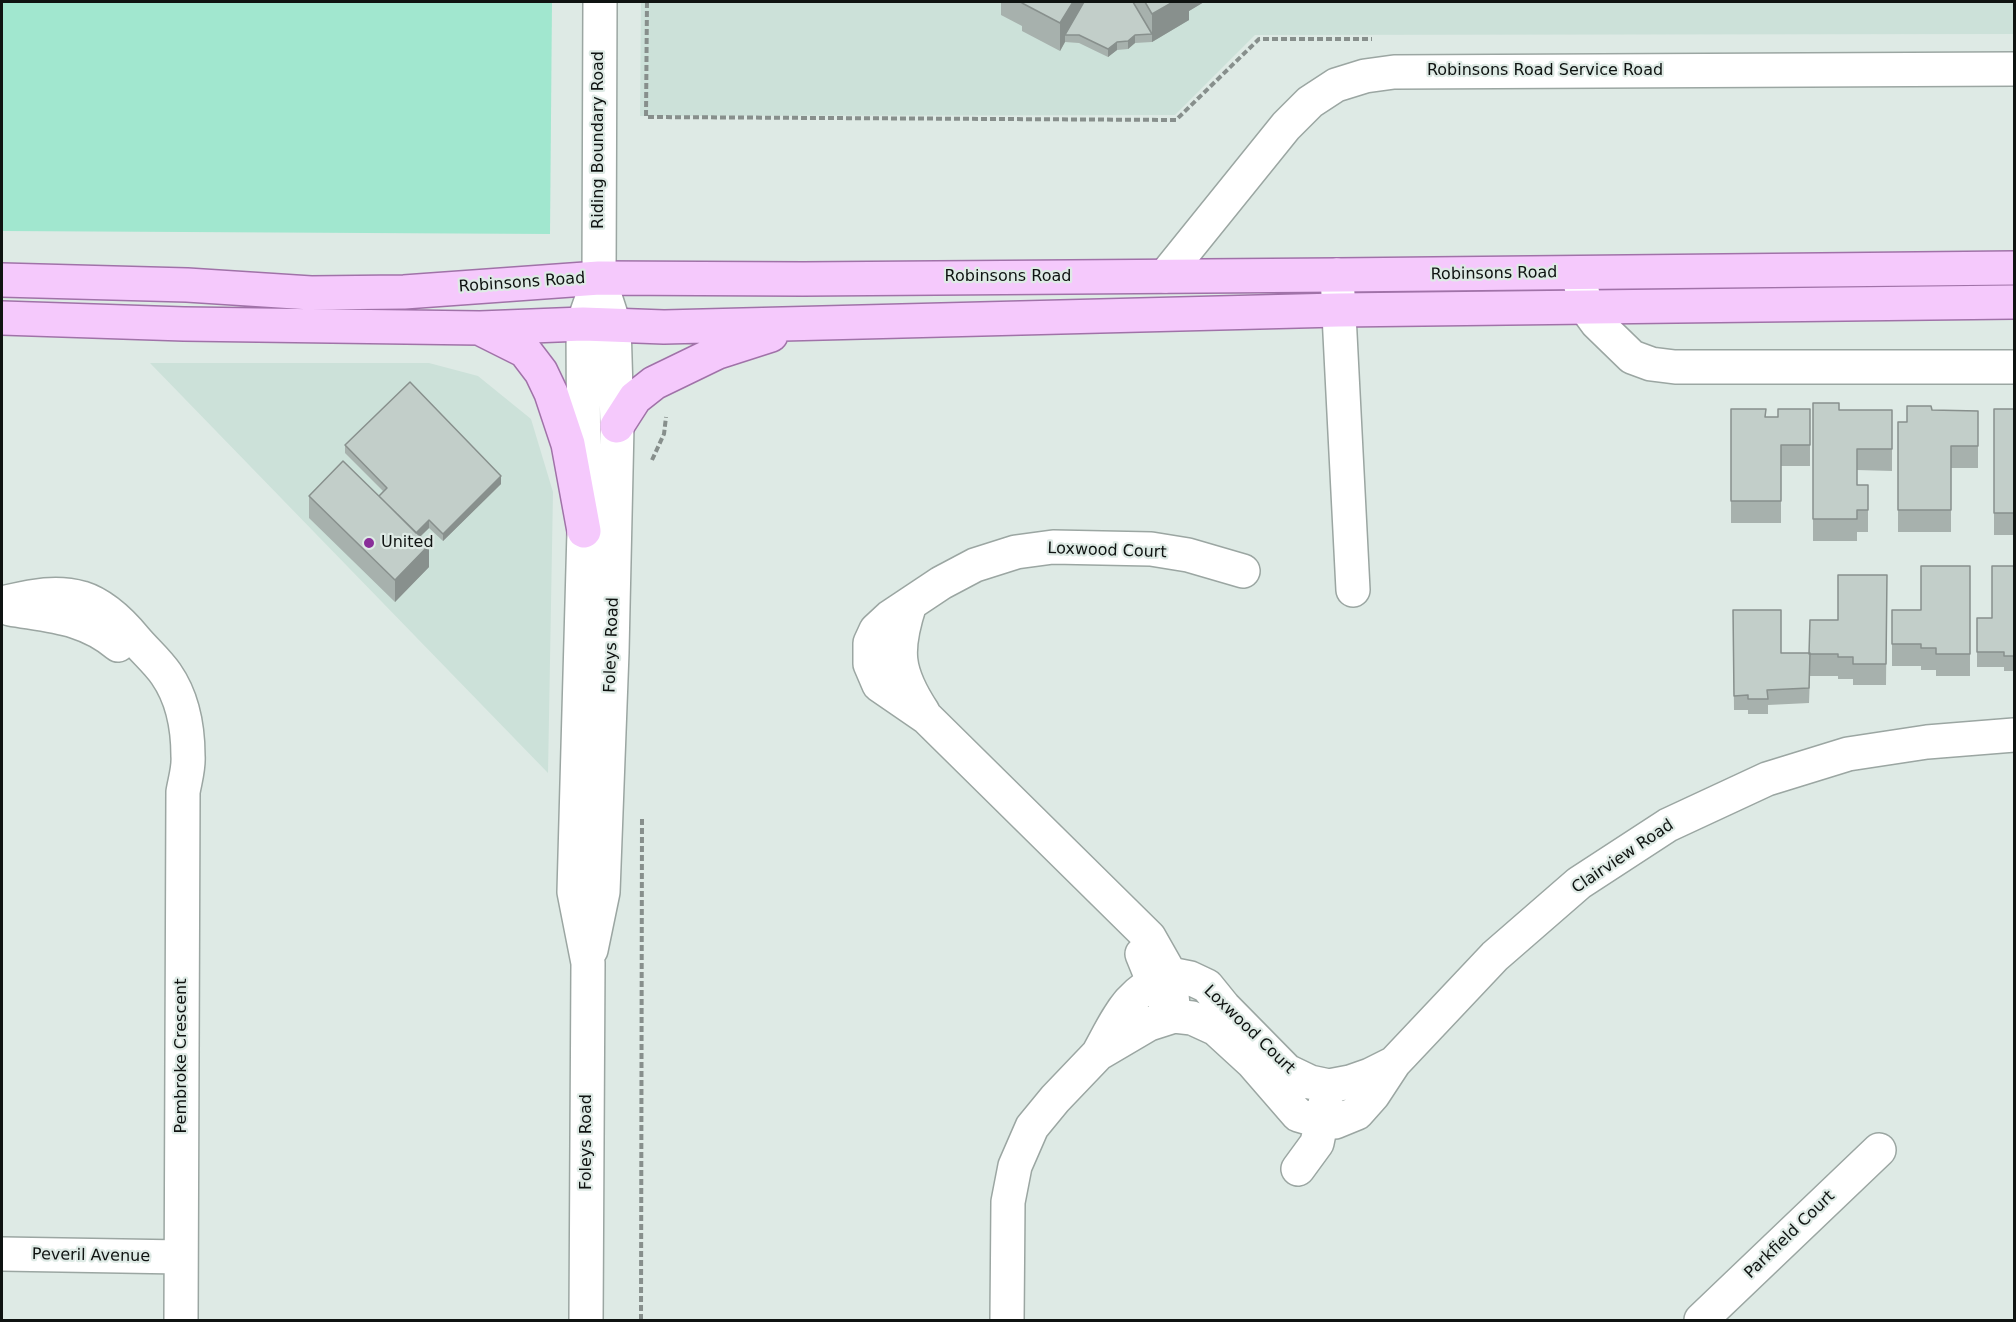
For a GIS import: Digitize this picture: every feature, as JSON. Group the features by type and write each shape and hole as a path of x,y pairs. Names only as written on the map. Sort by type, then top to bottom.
{"main road":[{"name":"Robinsons Road","path":"2,280 187,285 311,293 404,292 599,278 803,279 2014,268"},
{"path":"2,318 184,324 480,328 599,324 664,327 1338,310 2014,302"},
{"path":"617,426 635,398 654,383 718,352 810,323"},
{"path":"480,328 525,351 541,372 551,393 568,444 584,531"}],"street":[{"name":"Riding Boundary Road","path":"599,324 600,2"},
{"name":"Robinsons Road Service Road","path":"1165,276 1286,126 1310,102 1336,85 1365,76 1394,72 2014,69"},
{"path":"1578,273 1586,308 1597,322 1632,357 1652,364 1667,366 2014,367"},
{"path":"1337,275 1353,590"},
{"name":"Foleys Road","path":"588,963 603,892 617,426 599,324"},
{"name":"Foleys Road","path":"586,1320 588,963 574,892 584,531 599,324"},
{"name":"Loxwood Court","path":"1244,571 1188,555 1151,549 1053,547 1016,552 975,565 941,583 910,604 901,630 901,670 910,692 927,718 1149,937 1161,978 1190,978 1207,986 1224,1007 1287,1071 1310,1082 1329,1086"},
{"name":"Pembroke Crescent","path":"2,605 81,622 105,634 119,646 145,680 162,709 183,792 181,1320"},
{"name":"Clairview Road","path":"1322,1122 1335,1122 1357,1113 1373,1095 1394,1063 1504,949 1579,883 1668,825 1767,779 1848,754 1927,742 2014,735"},
{"path":"1007,1320 1008,1202 1015,1166 1032,1127 1098,1054 1118,1018 1135,994 1161,978 1174,1016 1149,1024 1098,1054"},
{"name":"Loxwood Court","path":"1174,1016 1192,1018 1216,1029 1252,1062 1298,1115 1322,1122"},
{"name":"Clairview Road","path":"1329,1086 1370,1075 1394,1063"},
{"path":"1298,1169 1317,1143 1329,1086"},
{"name":"Parkfield Court","path":"1701,1320 1879,1150"},
{"name":"Peveril Avenue","path":"2,1254 181,1257"}],"path":[{"path":"647,2 646,117 817,119"},
{"path":"648,466 664,434 667,422 666,409 654,383"},
{"path":"641,1320 642,817"}],"shaded area":[{"path":"641,2 2014,2 2014,34 1255,35 1175,115 640,116"},
{"name":"United","path":"150,363 429,363 478,376 531,419 553,492 548,773"}],"green space":[{"path":"2,2 552,2 550,234 2,231"}],"building":[{"path":"1023,2 1073,2 1060,23"},
{"path":"1084,2 1133,2 1152,34 1135,35 1128,41 1117,42 1108,49 1079,35 1065,35"},
{"path":"1145,2 1173,2 1152,14"},
{"path":"410,382 501,476 443,534 429,520 416,533 379,496 387,488 345,445"},
{"path":"1813,403 1839,403 1839,410 1892,410 1892,449 1857,449 1857,485 1868,485 1868,510 1857,510 1857,519 1813,519"},
{"path":"1907,406 1931,406 1932,410 1978,411 1978,446 1951,446 1951,510 1898,510 1898,422 1907,422"},
{"path":"1731,409 1766,409 1765,417 1778,417 1778,409 1810,409 1810,445 1781,445 1781,501 1731,501"},
{"path":"1994,409 2014,409 2014,513 1994,513"},
{"path":"343,461 429,545 395,580 309,496"},
{"path":"1921,566 1970,566 1970,654 1936,654 1936,648 1921,648 1921,644 1892,644 1892,610 1921,610"},
{"path":"1992,566 2014,566 2014,656 2004,656 2004,652 1977,652 1977,618 1992,618"},
{"path":"1838,575 1887,575 1886,664 1853,664 1853,657 1838,657 1838,654 1809,654 1810,620 1838,620"},
{"path":"1733,610 1781,610 1781,653 1810,653 1809,688 1767,690 1768,699 1748,699 1748,695 1734,696"}],"place":[{"name":"United","path":"369,543"}]}
